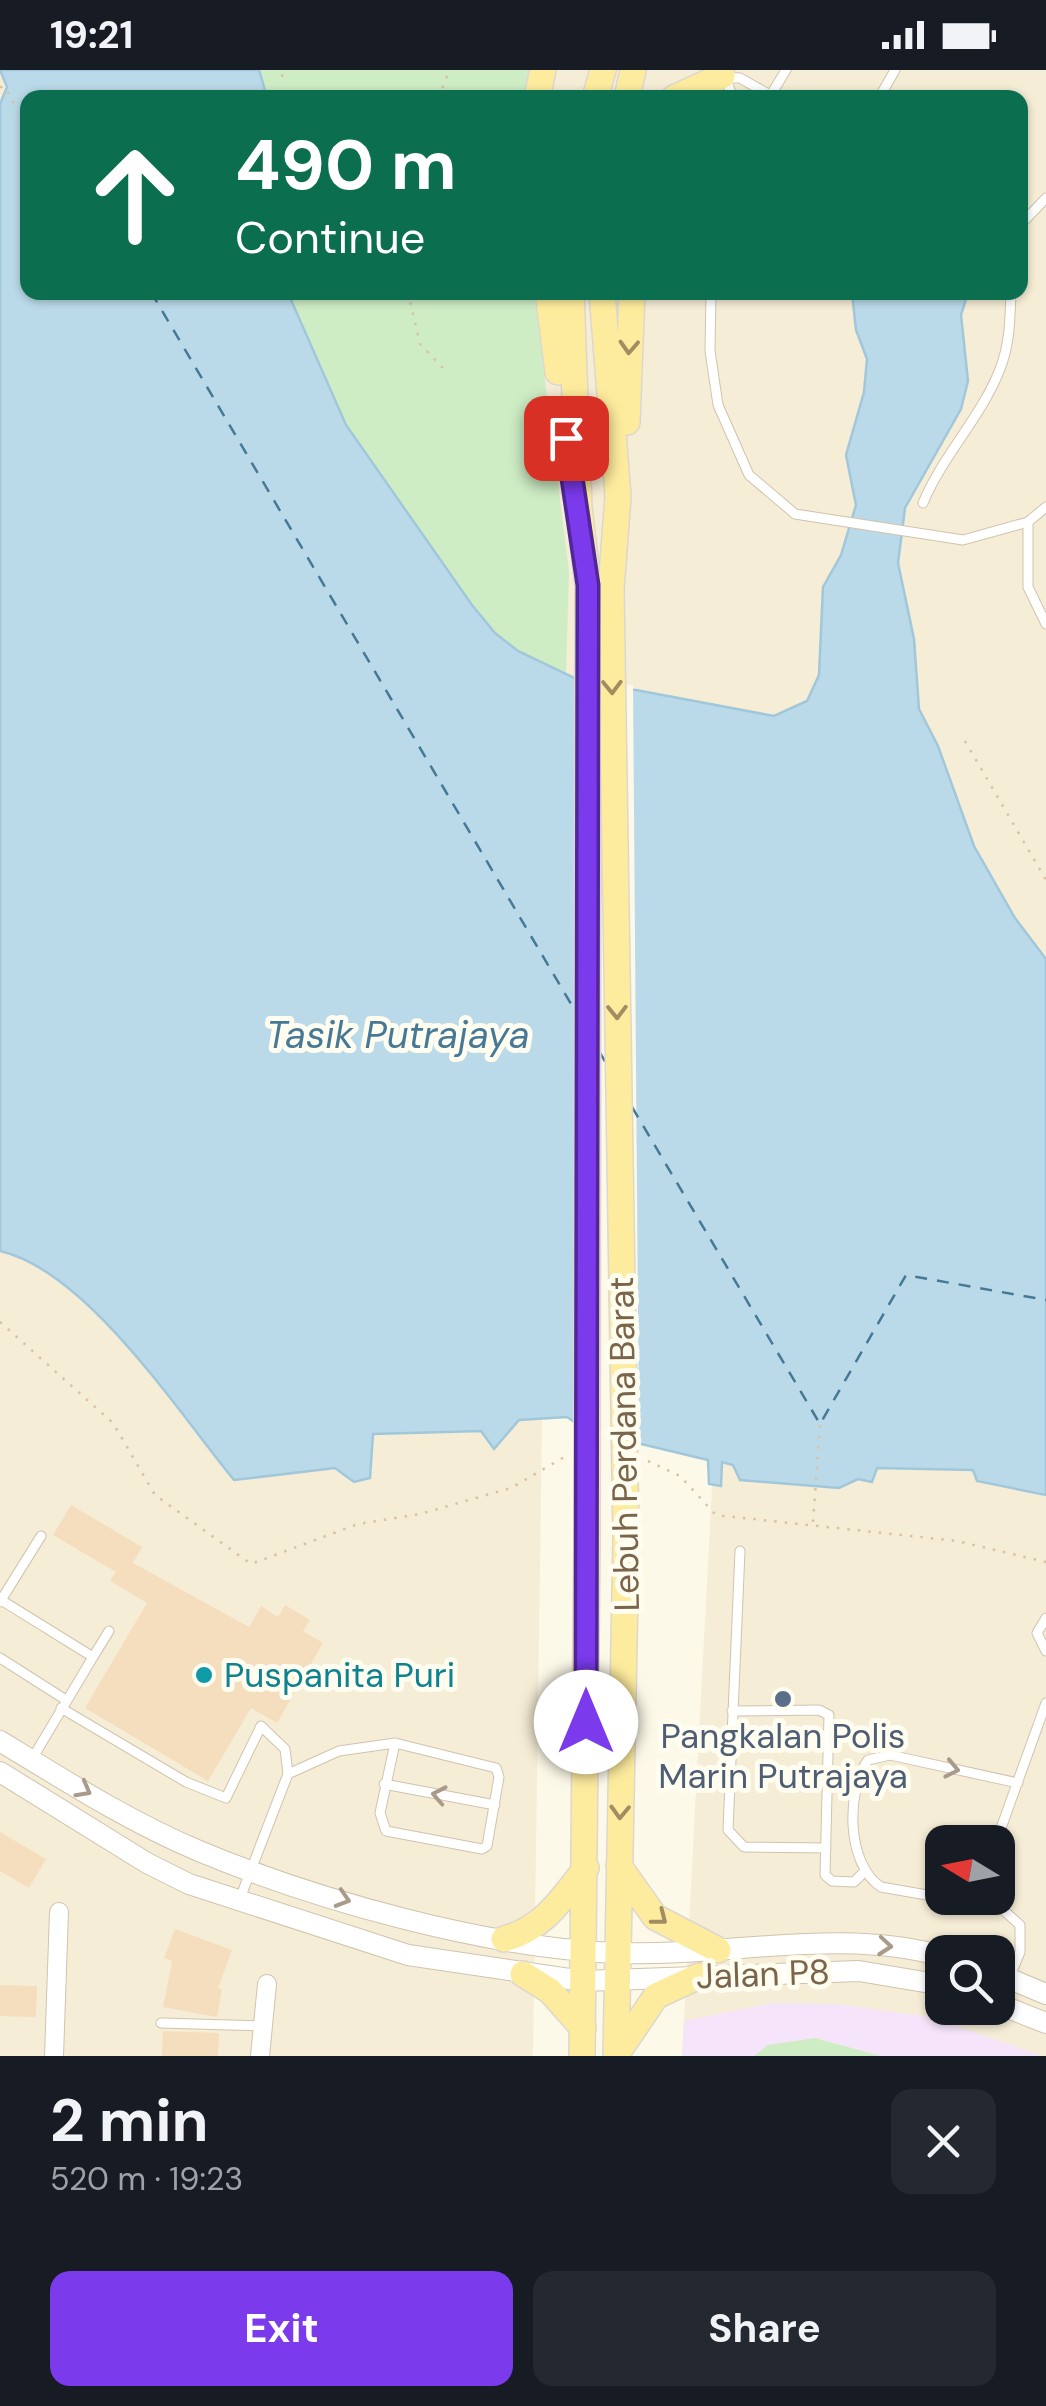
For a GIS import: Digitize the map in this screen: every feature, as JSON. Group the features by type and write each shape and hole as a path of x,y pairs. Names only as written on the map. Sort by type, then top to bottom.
{"main road":[{"path":"689,90 720,74"},
{"path":"549,300 579,508"},
{"name":"Lebuh Perdana Barat","path":"571,300 579,508 599,587 626,1540 616,2056"},
{"name":"Lebuh Perdana Barat","path":"582,2056 599,587 618,496 603,300"},
{"path":"618,496 628,438 632,300"},
{"path":"619,1866 655,1917 718,1950"},
{"path":"504,1939 520,1935 544,1918 586,1868"},
{"path":"524,1974 550,1991 583,2028"},
{"path":"616,2056 642,2011 656,1996 699,1976"}],"street":[{"name":"Jalan P8","path":"0,1740 197,1850 422,1922 504,1939 616,1953 860,1944 925,1954"},
{"name":"Jalan P8","path":"0,1772 146,1864 239,1900 408,1955 583,1981 859,1971 925,1982"},
{"path":"54,2056 59,1912"},
{"path":"1015,1981 1046,1994"},
{"path":"260,2056 267,1984"},
{"path":"1015,2010 1046,2022"}],"lane":[{"path":"720,74 740,78 760,90"},
{"path":"1028,217 1046,198"},
{"path":"711,300 710,351 718,404 750,475 795,514 963,540 1028,522 1046,507"},
{"path":"924,503 951,447 1000,370 1010,333 1012,300"},
{"path":"1028,522 1028,587 1046,624"},
{"path":"41,1536 1,1601 93,1657"},
{"path":"740,1551 728,1830 734,1841 744,1847 826,1848"},
{"path":"1046,1618 1038,1633 1046,1651"},
{"path":"32,1760 109,1630"},
{"path":"0,1658 186,1782 226,1798 260,1726 285,1750 288,1774 239,1900"},
{"path":"1002,1825 1046,1703"},
{"path":"732,1711 819,1710 829,1714 825,1874 832,1881 854,1882 865,1871"},
{"path":"288,1774 338,1752 394,1743 496,1768 487,1846 482,1849 386,1831 380,1813 394,1743"},
{"path":"925,1895 881,1887 865,1871 854,1836 856,1785 868,1760 890,1755 1018,1783"},
{"path":"384,1784 494,1805"},
{"path":"1009,1915 1020,1925 1021,1938 1015,1951"},
{"path":"161,2023 263,2026"}],"path":[{"path":"282,76 283,70"},
{"path":"0,87 5,87 13,102 20,103"},
{"path":"410,300 420,344 443,368"},
{"path":"964,741 1046,880"},
{"path":"0,1322 112,1423 155,1496 251,1564 358,1524 420,1514 510,1488 570,1454"},
{"path":"812,1524 820,1424"},
{"path":"634,1460 650,1461 680,1476 716,1515 958,1540 1046,1562"}],"shaded area":[{"path":"0,70 1046,70 1046,1079 0,454"},
{"path":"0,1105 543,1358 533,2056 0,2056"},
{"path":"1046,1405 1046,2056 682,2056 716,1411"},
{"path":"773,2003 838,2004 925,2016 925,2025 953,2025 1043,2056 682,2056 684,2021"}],"green space":[{"path":"259,70 531,70 527,90 265,90"},
{"path":"291,300 535,300 569,571 566,674 518,651 495,633 432,551 346,425"},
{"path":"815,2038 881,2056 754,2056 768,2045"}],"water":[{"name":"Tasik Putrajaya","path":"0,70 259,70 265,90 20,90 20,300 291,300 346,425 472,605 495,633 518,651 595,688 636,690 774,716 807,701 819,675 823,587 841,555 856,505 846,455 864,392 867,359 856,330 853,300 966,300 961,315 968,381 961,409 905,508 898,563 914,639 919,709 938,746 974,846 1015,918 1046,959 1046,1495 977,1481 973,1470 877,1468 872,1482 858,1479 839,1488 740,1480 733,1465 722,1462 721,1486 709,1484 708,1460 637,1443 604,1442 567,1417 519,1420 494,1449 481,1431 373,1434 370,1478 354,1482 335,1468 234,1480 129,1347 98,1314 33,1264 0,1251 0,104 7,87"}],"pier":[{"path":"574,672 596,683 633,685 639,1449 603,1447 578,1430"}],"building":[{"name":"Puspanita Puri","path":"71,1505 142,1547 133,1563 249,1627 261,1606 278,1617 285,1605 310,1620 303,1631 323,1643 277,1723 251,1708 208,1781 85,1708 147,1603 110,1581 116,1572 53,1535"},
{"path":"0,1832 46,1859 29,1888 0,1871"},
{"path":"175,1929 232,1950 218,1988 222,1989 217,2017 163,2007 172,1961 164,1958"},
{"path":"0,1985 37,1986 36,2017 0,2016"},
{"path":"163,2031 219,2033 218,2056 162,2056"}],"ferry route":[{"path":"156,300 574,1009"},
{"path":"599,1051 607,1065"},
{"path":"632,1107 820,1424 906,1275 1046,1300"}],"place":[{"name":"Puspanita Puri","path":"204,1675"},
{"name":"Pangkalan Polis Marin Putrajaya","path":"783,1699"}],"route":[{"path":"566,438 588,585 586,1722"}]}
